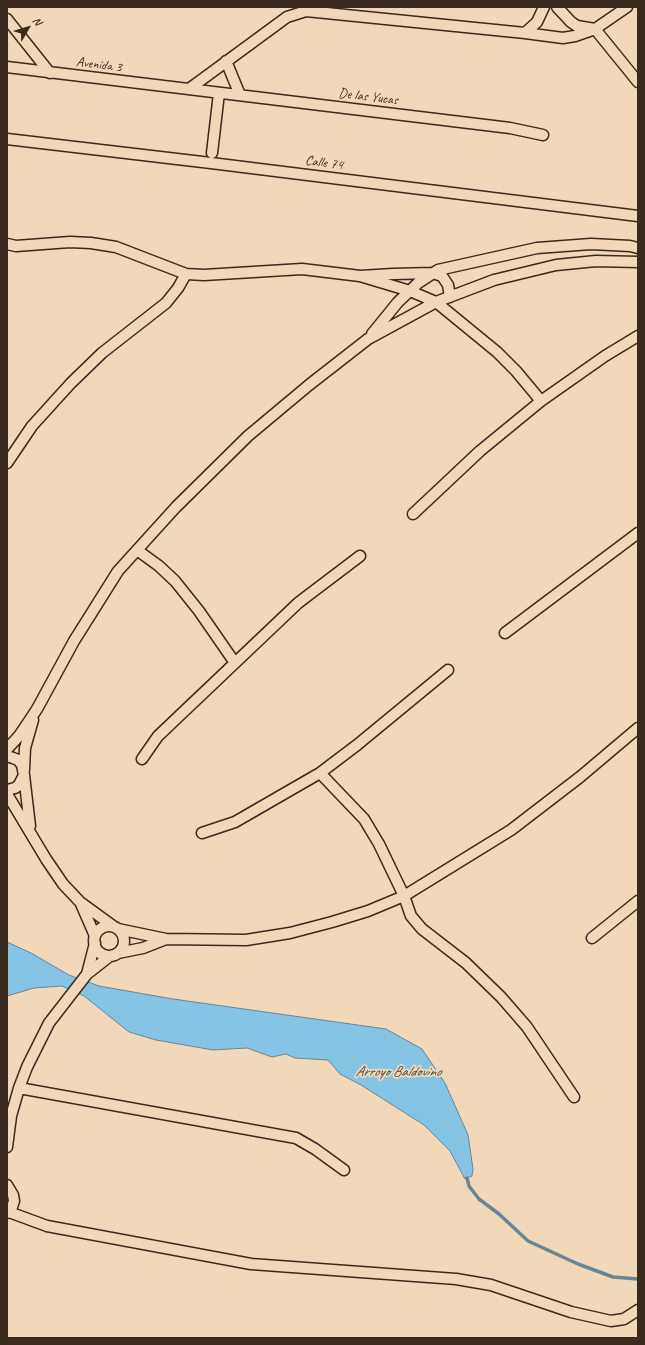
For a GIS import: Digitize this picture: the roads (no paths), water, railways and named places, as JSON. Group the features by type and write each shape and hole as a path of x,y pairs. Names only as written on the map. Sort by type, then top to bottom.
{"street":[{"path":"525,33 537,22 544,7"},
{"path":"557,7 571,22 577,26 595,29 638,82"},
{"path":"188,89 287,17 306,11 563,38 580,35 595,29 627,7"},
{"path":"7,19 50,73"},
{"path":"226,61 240,95"},
{"name":"Avenida 3","path":"7,67 188,89"},
{"name":"De las Yucas","path":"188,89 510,128 543,135"},
{"path":"212,153 219,93"},
{"name":"Calle 74","path":"7,139 211,162 638,216"},
{"path":"8,245 16,246 70,242 91,243 116,247 186,274 204,276 302,270 360,276 433,273 442,276 448,284 450,297"},
{"path":"368,339 398,302 418,283 438,270 537,248 591,244 630,246 638,248"},
{"path":"7,749 19,736 37,709 74,641 118,571 176,507 248,436 309,385 368,339 436,302 494,280 556,265 596,261 638,262"},
{"path":"7,463 32,426 71,383 102,353 166,303 178,288 186,274"},
{"path":"360,276 410,291 436,302 497,352 516,371 541,402"},
{"path":"413,514 480,451 541,402 605,356 638,336"},
{"path":"505,634 638,533"},
{"path":"137,550 176,581 199,610 235,663"},
{"path":"142,759 158,736 298,603 360,556"},
{"path":"202,833 234,822 320,772 357,745 448,670"},
{"path":"7,790 15,788 19,785 24,772 26,748 37,709"},
{"path":"87,974 95,939 99,930 104,927 115,927 166,939 246,940 290,933 332,922 368,911 404,896 511,830 580,777 638,728"},
{"path":"7,756 18,760 22,765 30,830"},
{"path":"320,772 364,819 379,844 404,896 411,916 422,929 466,963 501,997 527,1027 574,1097"},
{"path":"7,794 30,830 46,859 63,884 80,902 115,927 124,938 124,943 114,954 87,974 49,1023 27,1067 19,1088 11,1116 7,1147"},
{"path":"592,938 638,901"},
{"path":"80,902 95,939 98,951 106,955 143,948 166,939"},
{"path":"19,1088 296,1138 315,1149 344,1170"},
{"path":"7,1186 11,1190 14,1201 8,1213 47,1226 252,1264 448,1278 491,1285 571,1312 611,1321 624,1319 638,1310"}],"water":[{"name":"Arroyo Baldovino","path":"7,942 31,953 69,975 99,986 173,999 386,1029 422,1049 445,1083 468,1135 473,1169 472,1176 465,1179 450,1151 424,1125 361,1085 340,1074 328,1060 295,1058 286,1054 272,1057 247,1048 213,1050 156,1040 129,1032 84,996 62,986 34,988 7,996"}],"waterway":[{"name":"Arroyo Baldovino","path":"467,1178 469,1186 479,1199 499,1214 528,1241 578,1264 613,1277 638,1279"}]}
